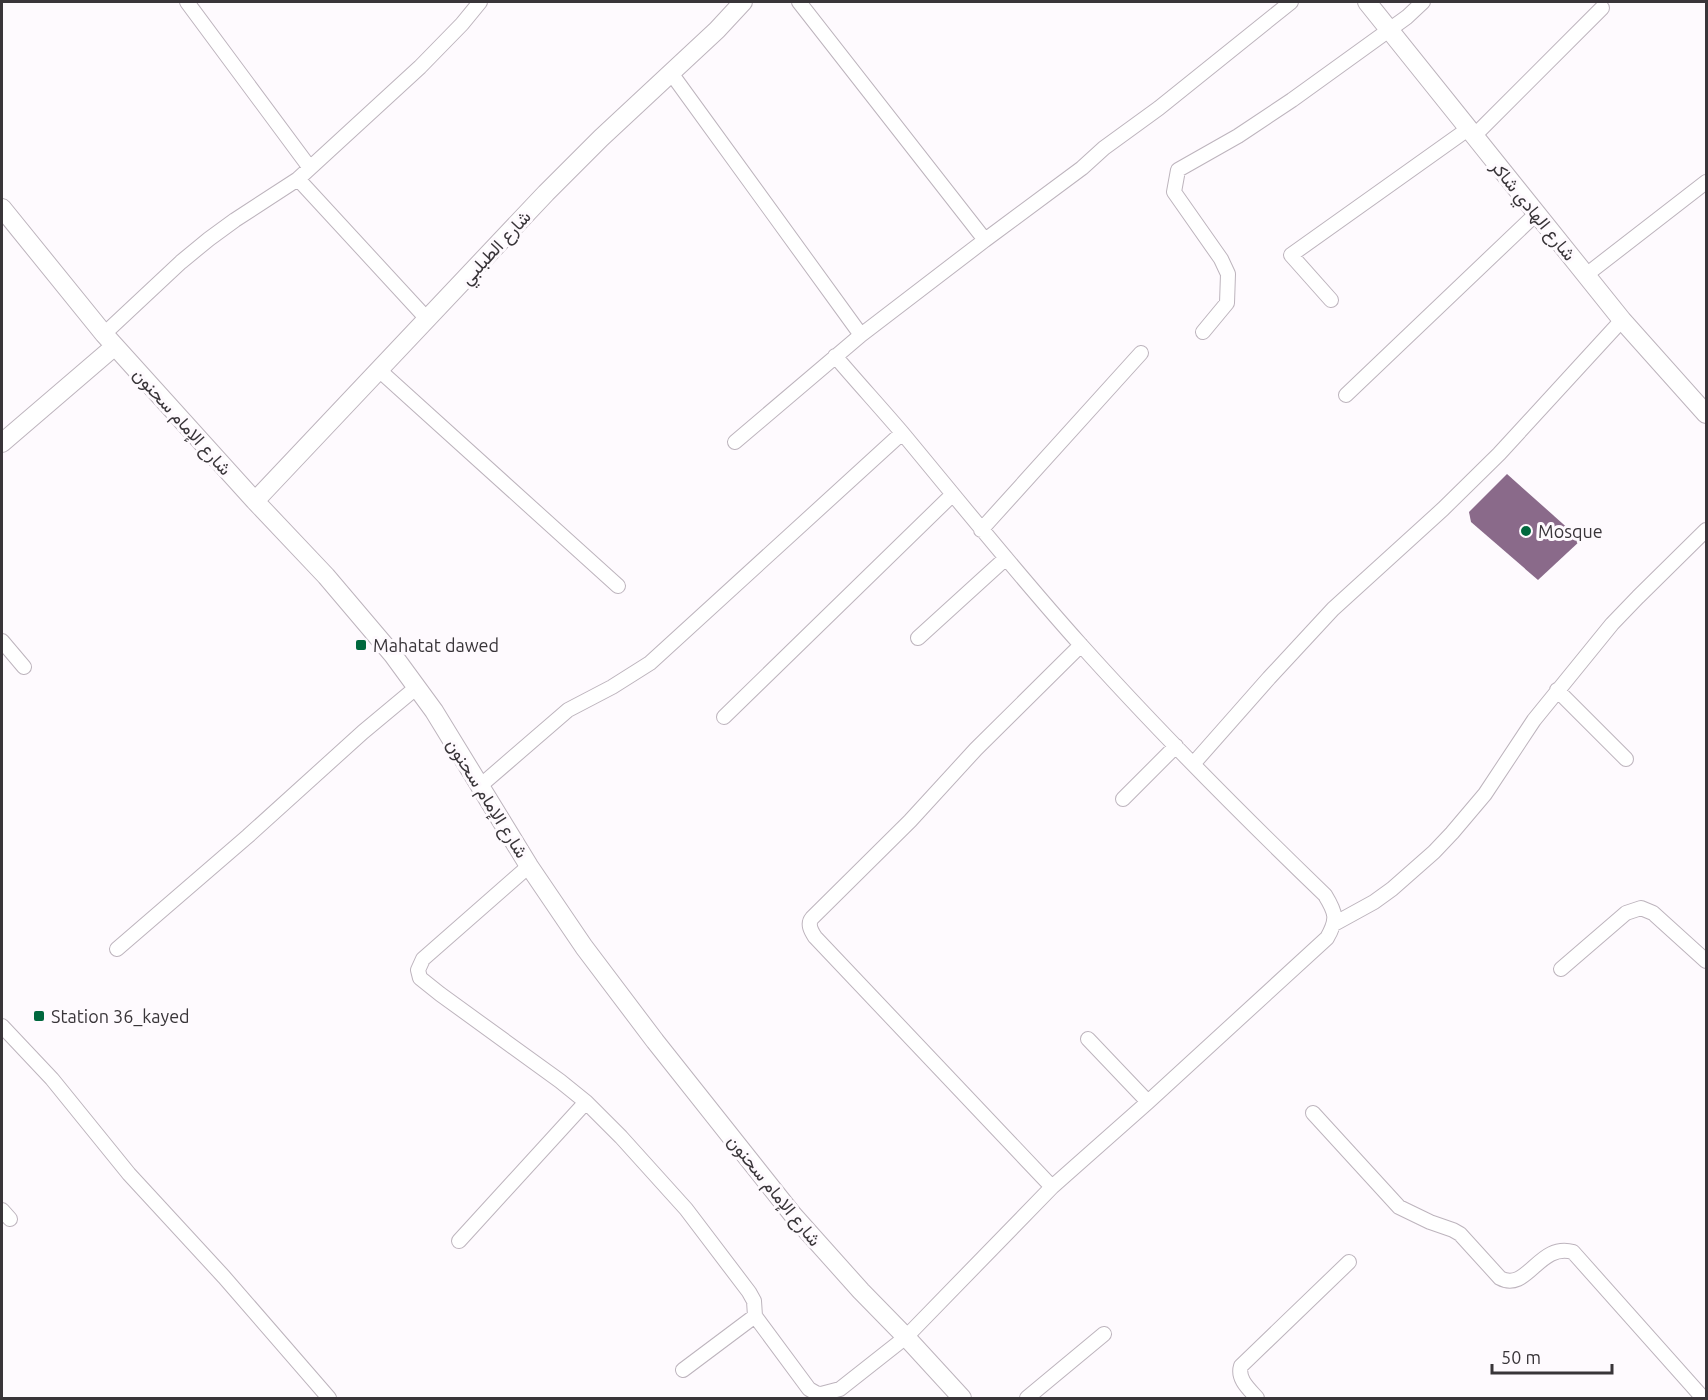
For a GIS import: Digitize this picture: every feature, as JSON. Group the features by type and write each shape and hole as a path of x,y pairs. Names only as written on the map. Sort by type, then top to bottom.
{"street":[{"path":"187,2 310,168"},
{"path":"2,443 110,340 181,262 243,214 298,179 420,67 480,2"},
{"name":"شارع الطبلبي","path":"255,501 546,193 601,138 717,30 743,2"},
{"path":"799,2 985,240"},
{"path":"735,442 861,335 1082,168 1104,148 1159,108 1291,2"},
{"name":"شارع الهادي شاكر","path":"1367,2 1622,320 1707,414"},
{"path":"1203,332 1227,303 1228,274 1221,259 1174,192 1178,170 1238,136 1292,100 1407,17 1423,2"},
{"path":"1331,300 1291,255 1471,132 1602,8"},
{"path":"671,73 861,335"},
{"path":"298,179 428,320"},
{"path":"1586,275 1707,182"},
{"name":"شارع الإمام سحنون","path":"2,208 110,340 326,576 393,655 417,687 529,866 584,947 655,1041 786,1206 861,1291 962,1398"},
{"path":"1346,395 1537,213"},
{"path":"1194,764 1333,609 1443,509 1499,454 1622,320"},
{"path":"981,530 1141,353"},
{"path":"529,866 423,959 418,967 420,978 560,1081 586,1102 621,1137 686,1209 752,1296 755,1316 809,1389 816,1393 840,1389 906,1337 1052,1187 1327,938 1334,924 1335,914 1325,895 1176,746 1081,645 981,530 836,356"},
{"path":"379,370 618,586"},
{"path":"480,786 568,710 650,663 902,433"},
{"path":"724,717 952,495"},
{"path":"1334,924 1374,902 1392,889 1440,846 1485,794 1522,736 1557,690 1638,597 1707,530"},
{"path":"918,638 1006,558"},
{"path":"2,640 24,667"},
{"path":"1052,1187 815,937 810,922 910,821 976,749 1081,645"},
{"path":"117,949 417,687"},
{"path":"1557,690 1626,759"},
{"path":"1123,799 1176,746"},
{"path":"1561,969 1626,913 1637,908 1644,908 1653,913 1707,961"},
{"path":"2,1026 46,1073 129,1174 329,1398"},
{"path":"1088,1039 1148,1102"},
{"path":"459,1241 586,1102"},
{"path":"1313,1113 1391,1200 1410,1213 1460,1234 1494,1273 1505,1281 1518,1279 1549,1254 1565,1250 1573,1252 1703,1398"},
{"path":"1257,1398 1241,1379 1239,1374 1241,1366 1349,1262"},
{"path":"683,1370 755,1316"},
{"path":"1027,1398 1104,1334"}],"building":[{"name":"Mosque","path":"1507,474 1581,540 1538,580 1471,522 1469,512"}],"place":[{"name":"Mosque","path":"1526,531"},
{"name":"Mahatat dawed","path":"361,645"},
{"name":"Station 36_kayed","path":"39,1016"}]}
